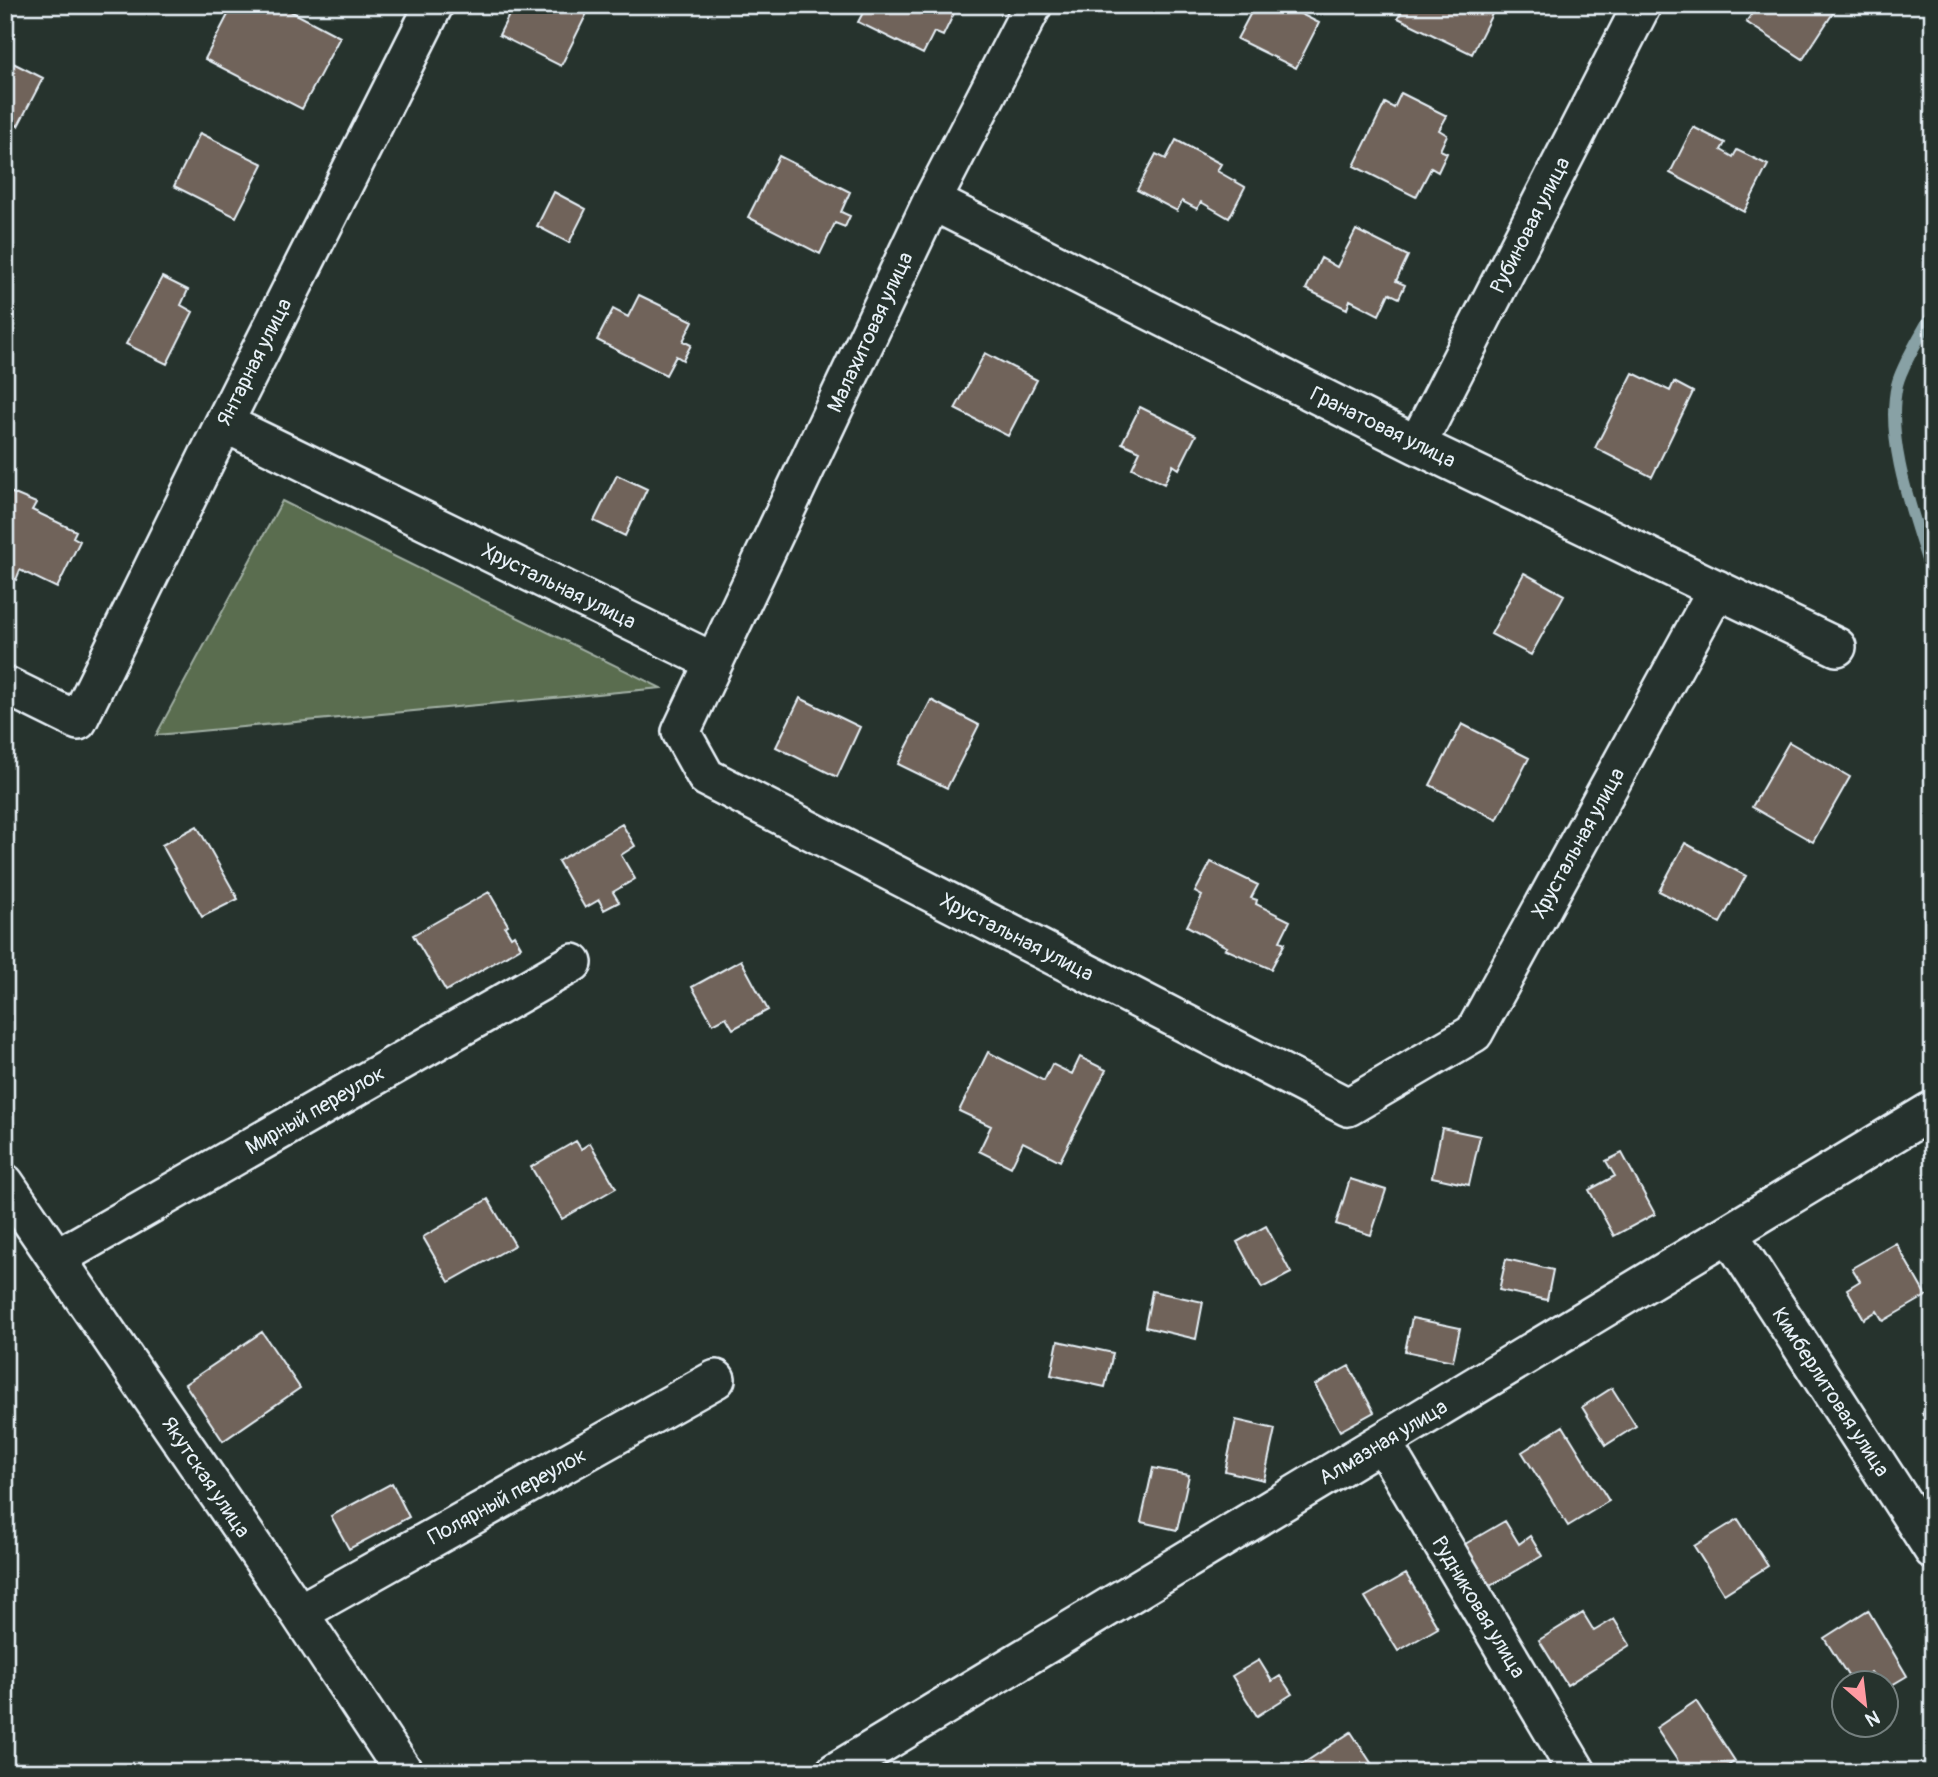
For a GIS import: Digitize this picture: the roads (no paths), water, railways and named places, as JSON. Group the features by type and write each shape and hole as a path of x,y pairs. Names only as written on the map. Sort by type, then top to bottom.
{"street":[{"name":"Янтарная улица","path":"5,685 78,722 224,423 434,5"},
{"name":"Малахитовая улица","path":"714,662 932,201 1033,5"},
{"name":"Рубиновая улица","path":"1417,445 1642,5"},
{"name":"Гранатовая улица","path":"932,201 1417,445 1837,647"},
{"name":"Хрустальная улица","path":"224,423 714,662 681,732 706,777 1348,1107 1474,1032 1717,589"},
{"name":"Мирный переулок","path":"57,1258 573,962"},
{"name":"Алмазная улица","path":"835,1772 1931,1111"},
{"name":"Якутская улица","path":"5,1183 299,1613 404,1772"},
{"name":"Кимберлитовая улица","path":"1729,1234 1933,1550"},
{"name":"Полярный переулок","path":"299,1613 716,1378"},
{"name":"Рудниковая улица","path":"1382,1443 1577,1772"}],"waterway":[{"path":"1933,313 1899,378 1894,408 1898,457 1933,579"}]}
